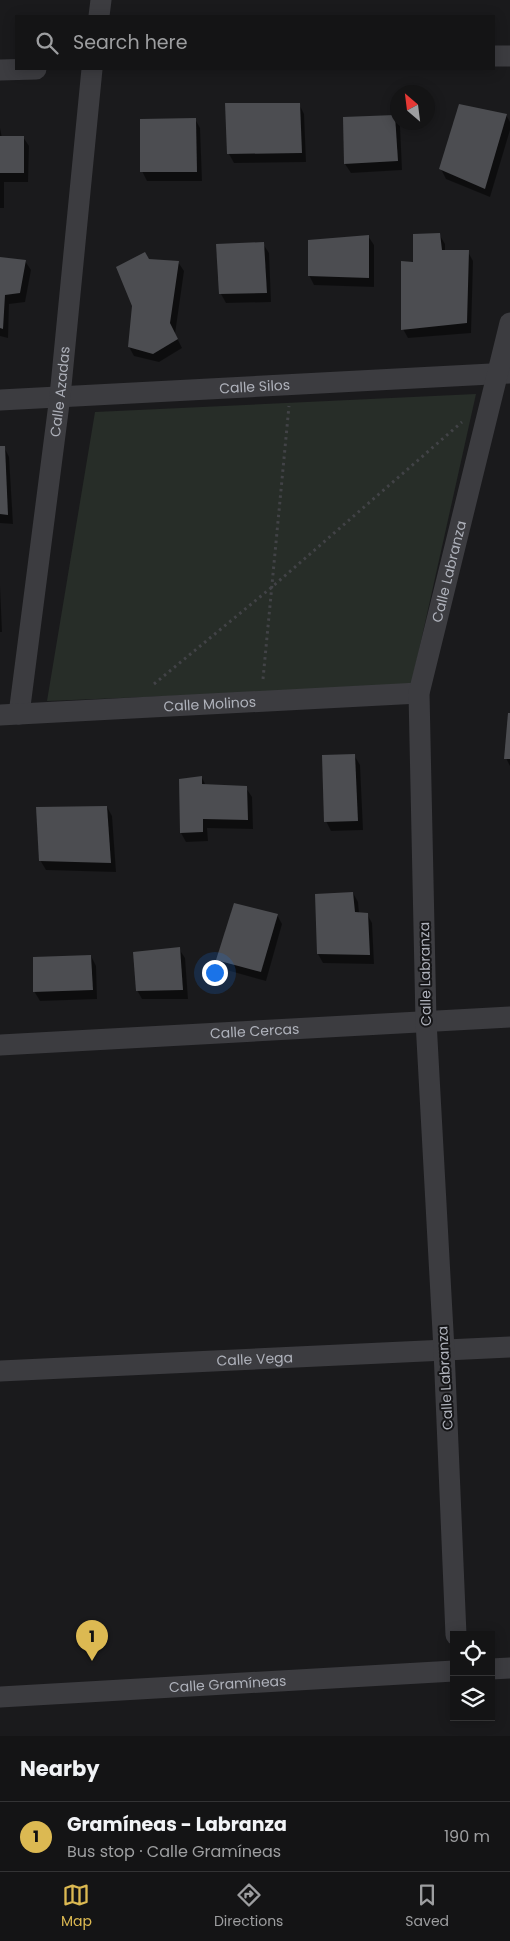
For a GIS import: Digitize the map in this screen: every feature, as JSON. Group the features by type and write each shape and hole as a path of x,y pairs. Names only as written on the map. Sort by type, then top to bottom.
{"street":[{"path":"99,15 102,0"},
{"path":"495,56 510,56"},
{"path":"0,70 15,70"},
{"name":"Calle Azadas","path":"10,715 60,396 92,70"},
{"name":"Calle Labranza","path":"456,1631 444,1350 426,1021 419,693 504,373 510,323"},
{"name":"Calle Silos","path":"0,400 504,373"},
{"name":"Calle Molinos","path":"10,715 419,693"},
{"name":"Calle Cercas","path":"0,1045 510,1016"},
{"name":"Calle Vega","path":"0,1371 510,1347"},
{"path":"495,1669 510,1668"},
{"name":"Calle Gramíneas","path":"0,1697 450,1671"}],"path":[{"path":"263,682 289,403"},
{"path":"153,685 272,586 464,420"}],"shaded area":[{"path":"476,394 411,686 47,701 95,412"}],"building":[{"path":"225,103 300,103 302,153 227,154"},
{"path":"459,104 507,114 485,189 439,169"},
{"path":"390,115 390,130 396,130 398,161 344,164 343,117"},
{"path":"196,118 197,172 140,172 140,119"},
{"path":"0,136 24,136 24,173 0,173"},
{"path":"440,233 442,250 469,250 467,323 401,330 401,261 413,262 413,234"},
{"path":"369,235 369,278 308,276 308,240"},
{"path":"264,242 267,293 219,294 216,244"},
{"path":"145,252 149,259 179,261 170,323 178,339 153,354 128,347 132,306 116,267"},
{"path":"0,257 26,260 20,293 5,295 3,329 0,328"},
{"path":"0,446 5,446 8,515 0,514"},
{"path":"508,713 510,713 510,759 504,759"},
{"path":"355,754 358,821 324,822 322,755"},
{"path":"202,776 202,784 247,786 248,820 203,819 203,832 180,833 179,779"},
{"path":"107,806 111,863 39,861 36,807"},
{"path":"353,892 355,912 368,913 370,955 317,954 315,894"},
{"path":"234,903 278,914 261,972 216,960"},
{"path":"180,947 183,990 136,991 133,952"},
{"path":"91,955 93,990 33,992 33,957"}],"place":[{"name":"Gramíneas - Labranza","path":"92,1661"}]}
